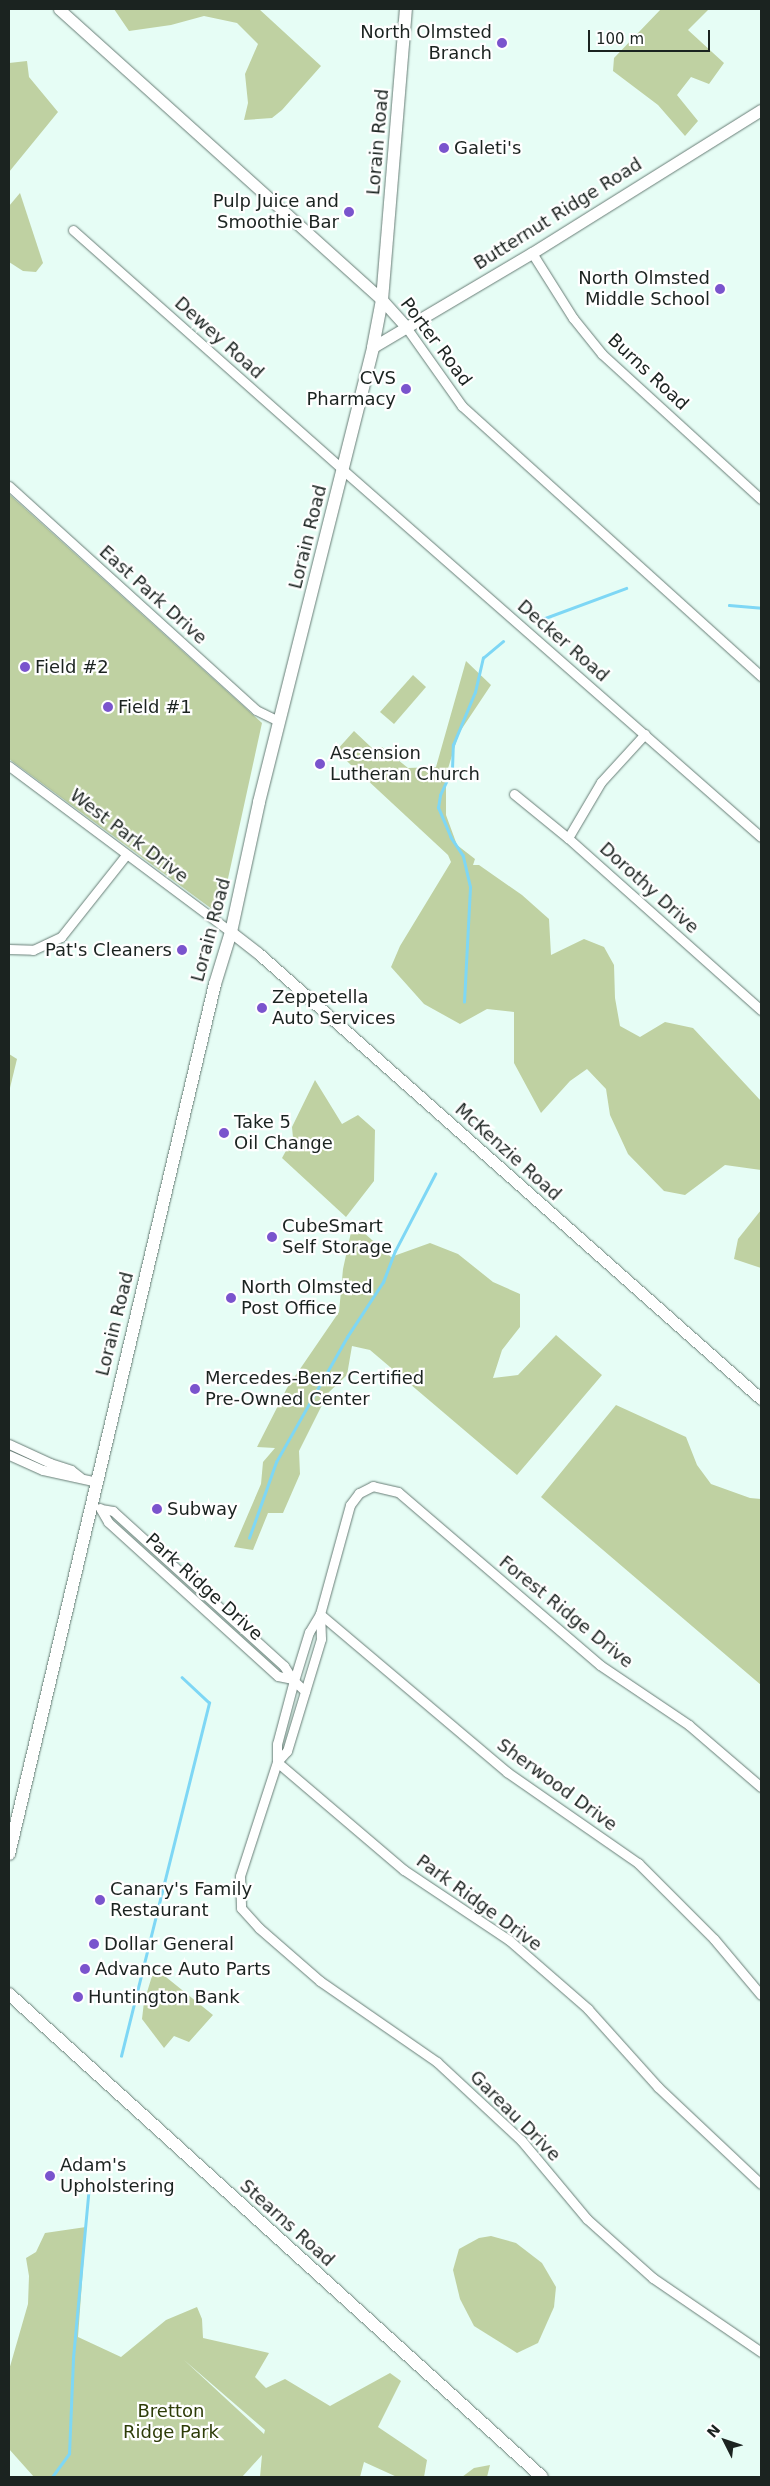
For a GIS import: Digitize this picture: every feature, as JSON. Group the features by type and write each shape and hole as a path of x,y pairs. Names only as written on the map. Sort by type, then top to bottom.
{"main road":[{"name":"Lorain Road","path":"9,1854 97,1506 97,1482 213,990 231,932 279,721 373,347 382,300 406,9"},
{"name":"Stearns Road","path":"11,1998 542,2477"}],"street":[{"name":"Porter Road","path":"59,9 382,300 406,327 462,406 761,676"},
{"name":"Butternut Ridge Road","path":"373,347 532,252 761,110"},
{"name":"Dewey Road","path":"73,230 343,470"},
{"name":"Burns Road","path":"532,252 573,318 602,354 761,499"},
{"name":"Decker Road","path":"343,470 761,837"},
{"name":"East Park Drive","path":"9,486 256,710 279,721"},
{"path":"568,838 601,782 645,734"},
{"name":"West Park Drive","path":"9,766 231,932"},
{"name":"Dorothy Drive","path":"514,794 568,838 761,1010"},
{"path":"9,949 33,950 61,937 126,855"},
{"name":"McKenzie Road","path":"231,932 258,953 761,1399"},
{"path":"9,1444 42,1465"},
{"path":"9,1455 42,1465 69,1477 80,1477 97,1482"},
{"name":"Forest Ridge Drive","path":"320,1614 350,1505 359,1493 373,1486 398,1492 600,1665 689,1725 761,1787"},
{"name":"Park Ridge Drive","path":"97,1506 108,1522 278,1676 293,1680 305,1690"},
{"path":"277,1762 277,1744 293,1680 309,1632 320,1614"},
{"path":"277,1762 287,1751 321,1639 320,1614"},
{"name":"Sherwood Drive","path":"320,1614 507,1772 638,1863 714,1939 761,1995"},
{"name":"Park Ridge Drive","path":"277,1762 404,1870 509,1940 581,2002 658,2088 761,2184"},
{"name":"Gareau Drive","path":"277,1762 240,1876 241,1908 259,1928 320,1981 436,2062 521,2140 587,2219 653,2278 761,2352"}],"green space":[{"path":"114,9 259,9 321,66 282,110 272,118 244,120 248,103 245,74 258,44 237,23 204,16 171,25 129,31"},
{"path":"661,9 709,9 688,30 724,63 709,84 691,77 677,95 698,121 685,136 658,105 613,71 614,58"},
{"path":"27,61 29,77 58,112 9,172 9,63"},
{"path":"20,193 43,263 36,272 23,271 9,262 9,206"},
{"path":"9,494 262,723 220,915 9,759"},
{"path":"466,661 491,685 459,733 446,775 446,815 457,845 475,859 473,865 479,865 522,895 549,919 551,955 584,939 604,947 614,965 615,998 620,1026 640,1037 665,1022 693,1028 761,1101 761,1170 725,1165 685,1195 664,1191 628,1154 610,1115 606,1089 587,1069 570,1081 541,1113 514,1063 514,1012 487,1009 460,1024 424,1004 391,967 400,946 451,862 448,855 336,751 354,731 372,748 382,747 408,768 436,767"},
{"path":"413,675 426,687 394,724 380,712"},
{"path":"9,1054 17,1059 9,1092"},
{"path":"315,1080 342,1124 358,1115 375,1130 374,1181 346,1217 282,1158 293,1138 292,1127"},
{"path":"761,1210 761,1268 734,1259 738,1239"},
{"path":"353,1223 391,1257 430,1243 458,1254 493,1282 520,1294 520,1327 502,1350 493,1378 518,1375 556,1335 602,1375 517,1475 370,1350 352,1346 347,1375 328,1393 299,1451 300,1474 283,1513 268,1513 253,1550 234,1547 261,1484 263,1462 275,1448 257,1447 287,1388 339,1312 343,1269"},
{"path":"616,1405 686,1437 697,1465 711,1484 750,1498 761,1499 761,1685 541,1497"},
{"path":"161,1973 213,2015 189,2042 174,2036 164,2048 142,2019 144,2002 152,1976"},
{"name":"Bretton Ridge Park","path":"86,2227 78,2337 121,2357 166,2320 197,2307 202,2319 203,2338 269,2353 255,2377 266,2388 285,2379 330,2406 390,2373 401,2381 378,2427 427,2460 424,2477 397,2477 364,2462 360,2477 260,2477 262,2455 242,2477 34,2477 9,2449 9,2370 28,2304 29,2276 26,2258 36,2252 45,2233","holes":["184,2360 265,2430 264,2434"]},
{"path":"491,2236 516,2243 542,2263 556,2287 554,2307 538,2343 517,2353 474,2326 460,2299 453,2270 459,2249 479,2238"},
{"path":"490,2465 487,2477 462,2477 474,2468"}],"waterway":[{"path":"537,621 626,588"},
{"path":"729,605 761,608"},
{"path":"464,1002 470,887 463,856 451,838 438,808 440,795 452,769 453,745 475,692 483,658 503,641"},
{"path":"249,1538 276,1462 347,1337 383,1282 395,1251 435,1174"},
{"path":"121,2056 209,1703 182,1678"},
{"path":"52,2477 69,2454 73,2358 89,2185"}],"place":[{"name":"North Olmsted Branch","path":"502,43"},
{"name":"Galeti's","path":"444,148"},
{"name":"Pulp Juice and Smoothie Bar","path":"349,212"},
{"name":"North Olmsted Middle School","path":"720,289"},
{"name":"CVS Pharmacy","path":"406,389"},
{"name":"Field #2","path":"25,667"},
{"name":"Field #1","path":"108,707"},
{"name":"Ascension Lutheran Church","path":"320,764"},
{"name":"Pat's Cleaners","path":"182,950"},
{"name":"Zeppetella Auto Services","path":"262,1008"},
{"name":"Take 5 Oil Change","path":"224,1133"},
{"name":"CubeSmart Self Storage","path":"272,1237"},
{"name":"North Olmsted Post Office","path":"231,1298"},
{"name":"Mercedes-Benz Certified Pre-Owned Center","path":"195,1389"},
{"name":"Subway","path":"157,1509"},
{"name":"Canary's Family Restaurant","path":"100,1900"},
{"name":"Dollar General","path":"94,1944"},
{"name":"Advance Auto Parts","path":"85,1969"},
{"name":"Huntington Bank","path":"78,1997"},
{"name":"Adam's Upholstering","path":"50,2176"}]}
